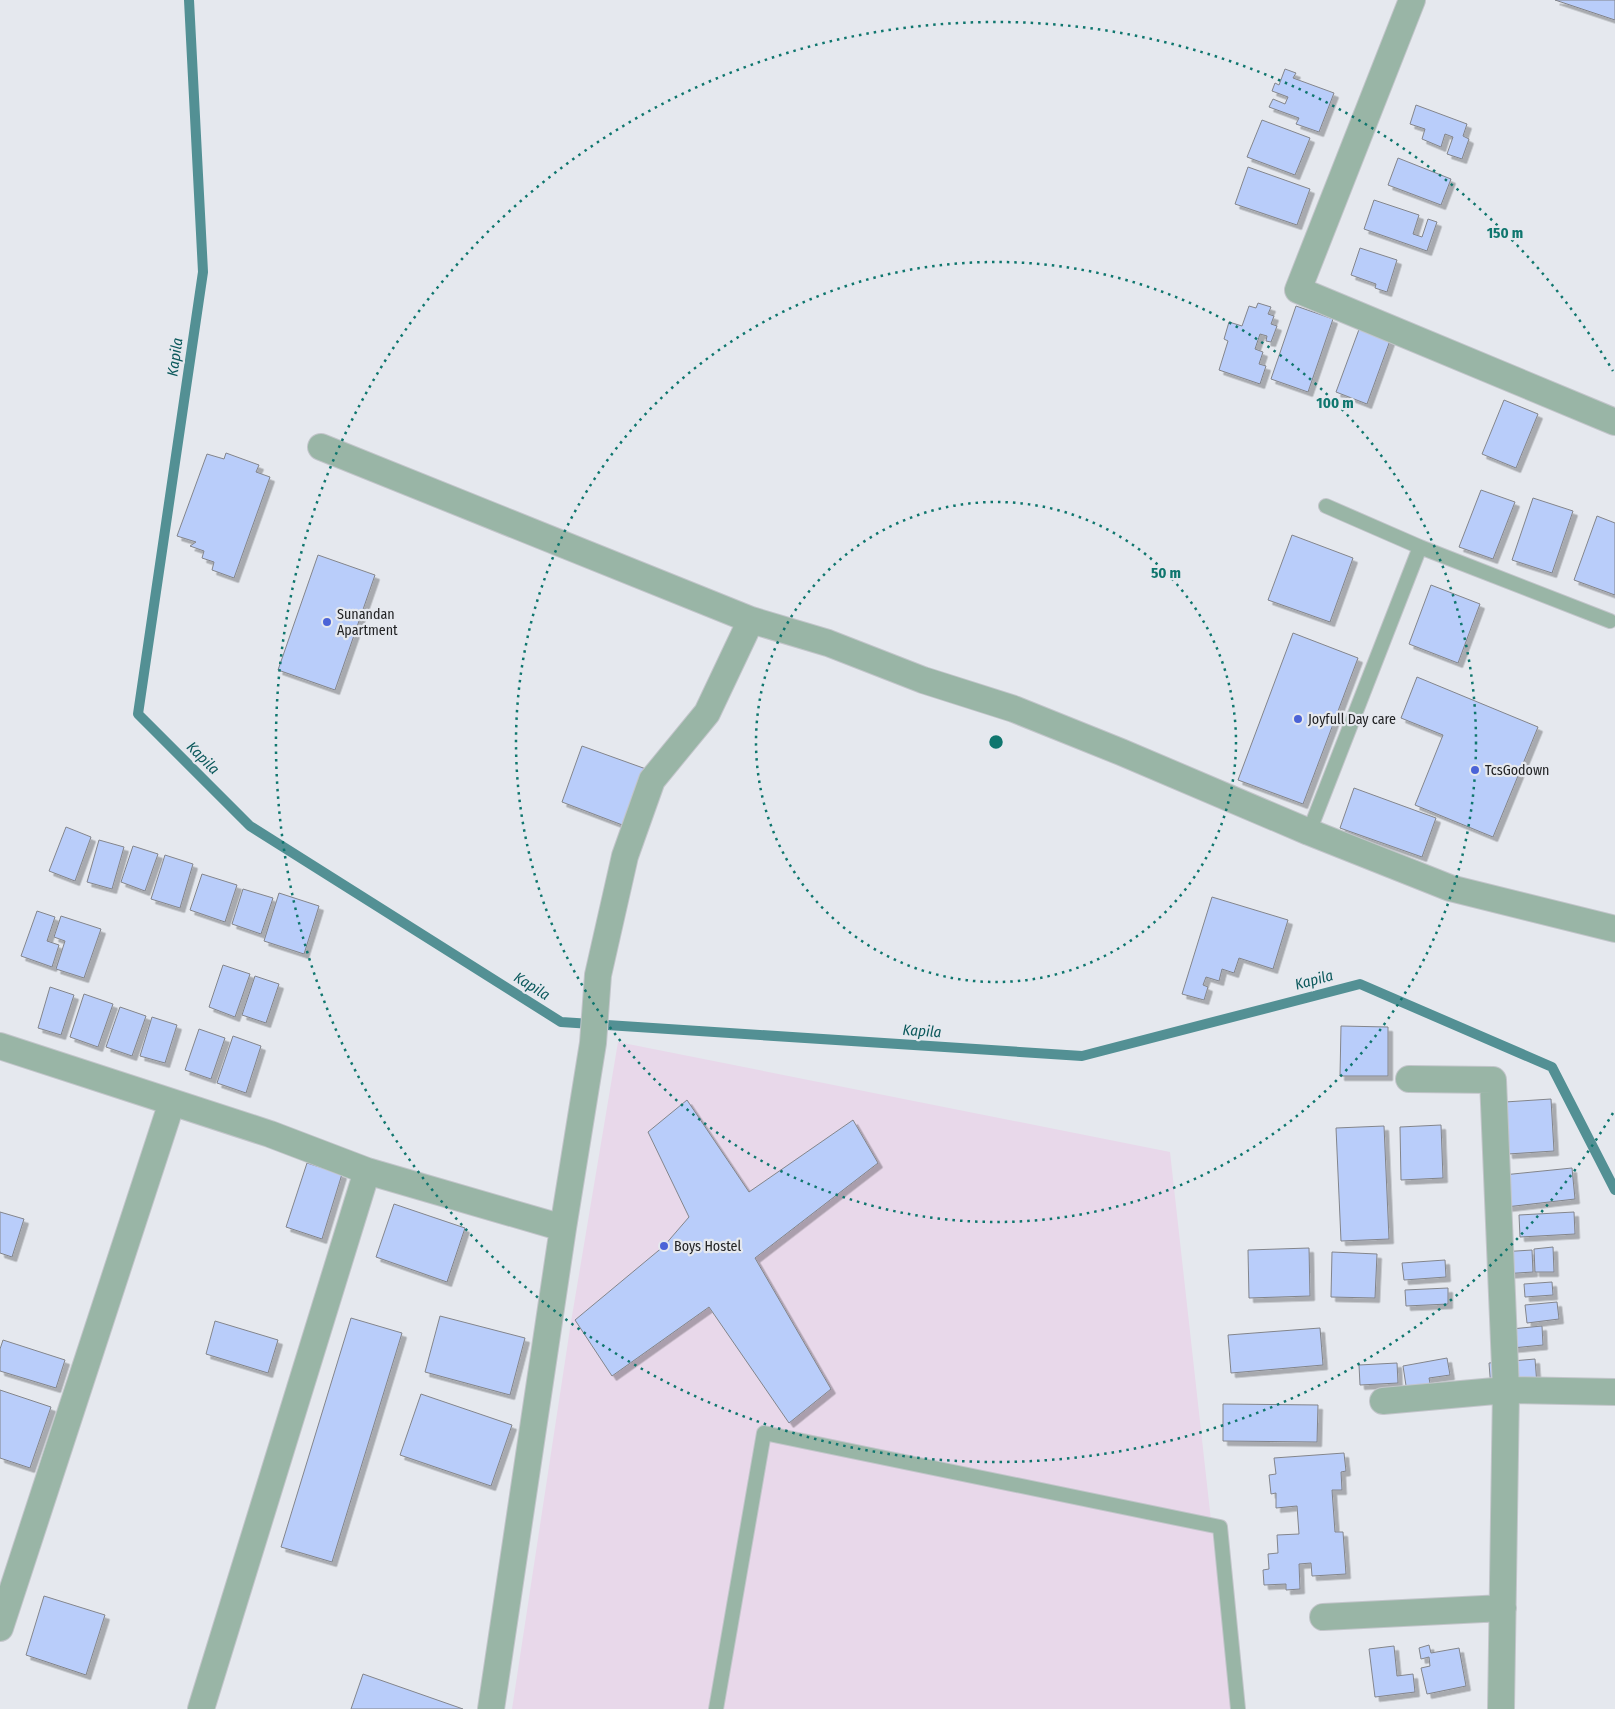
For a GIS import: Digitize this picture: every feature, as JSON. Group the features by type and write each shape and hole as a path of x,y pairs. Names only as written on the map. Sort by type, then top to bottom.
{"street":[{"path":"1412,0 1298,290 1615,422"},
{"path":"320,447 750,620 828,643 923,680 1014,709 1309,832 1450,888 1615,929"},
{"path":"491,1709 563,1228 593,1043 598,975 625,856 652,780 707,713 750,620"},
{"path":"0,1046 270,1134 367,1171 563,1228"},
{"path":"1409,1079 1493,1080 1506,1390 1501,1709"},
{"path":"0,1628 172,1102"},
{"path":"201,1709 367,1171"},
{"path":"1383,1401 1506,1390 1615,1392"},
{"path":"1323,1618 1502,1608"}],"lane":[{"path":"1326,506 1610,622"},
{"path":"1309,832 1420,546"},
{"path":"716,1709 764,1433 1220,1527 1238,1709"}],"shaded area":[{"path":"618,1042 1170,1152 1232,1709 512,1709 571,1322"}],"building":[{"path":"1555,0 1615,0 1615,20"},
{"path":"1285,69 1296,73 1293,78 1334,93 1319,132 1296,124 1299,118 1269,107 1273,99 1285,104 1288,97 1272,91 1275,83 1279,85"},
{"path":"1416,105 1467,124 1463,136 1469,139 1462,159 1447,154 1453,137 1445,134 1441,147 1422,139 1425,129 1410,124"},
{"path":"1262,120 1310,138 1295,175 1247,157"},
{"path":"1398,158 1451,179 1441,205 1388,185"},
{"path":"1248,167 1310,189 1297,225 1235,204"},
{"path":"1374,200 1419,215 1413,234 1422,237 1428,219 1437,222 1427,251 1364,229"},
{"path":"1360,248 1397,260 1387,292 1375,288 1376,284 1351,275"},
{"path":"1258,303 1271,307 1268,314 1274,316 1271,324 1277,326 1271,342 1266,341 1267,336 1260,334 1255,349 1263,352 1259,364 1266,366 1260,384 1219,370 1228,341 1224,339 1229,322 1242,326 1249,306 1256,308"},
{"path":"1296,306 1333,319 1308,392 1271,379"},
{"path":"1361,324 1392,335 1367,404 1336,392"},
{"path":"1504,400 1538,414 1516,468 1482,454"},
{"path":"226,453 259,465 256,472 270,477 234,578 212,570 214,562 202,558 204,551 190,546 196,542 177,536 207,454 224,459"},
{"path":"1481,490 1515,502 1493,559 1459,547"},
{"path":"1533,498 1573,511 1552,573 1512,560"},
{"path":"1597,516 1615,523 1615,595 1574,580"},
{"path":"1292,535 1353,558 1330,622 1268,600"},
{"name":"Sunandan Apartment","path":"318,555 375,575 335,690 278,670"},
{"path":"1431,585 1480,604 1458,663 1409,644"},
{"name":"Joyfull Day care","path":"1293,633 1358,658 1303,804 1238,780"},
{"name":"TcsGodown","path":"1417,677 1538,727 1493,837 1415,805 1443,735 1401,718"},
{"path":"582,746 646,769 625,826 562,802"},
{"path":"1354,788 1436,818 1422,857 1340,828"},
{"path":"66,827 91,837 75,881 49,871"},
{"path":"99,840 124,847 112,889 87,882"},
{"path":"133,846 158,854 145,891 121,882"},
{"path":"165,855 193,864 180,908 151,899"},
{"path":"202,874 237,885 225,922 190,910"},
{"path":"243,889 273,898 261,934 232,924"},
{"path":"279,893 319,906 304,954 264,941"},
{"path":"1212,897 1288,920 1273,969 1239,958 1234,973 1222,969 1219,981 1206,977 1203,985 1208,987 1204,1000 1182,994"},
{"path":"37,911 55,917 47,941 59,945 52,967 21,956"},
{"path":"61,916 101,929 84,978 56,969 65,941 54,937"},
{"path":"223,965 250,974 235,1017 209,1007"},
{"path":"255,976 279,984 266,1023 242,1015"},
{"path":"50,987 74,995 61,1035 38,1028"},
{"path":"84,994 113,1004 98,1047 70,1037"},
{"path":"120,1007 146,1016 132,1056 106,1047"},
{"path":"152,1017 177,1025 165,1063 140,1056"},
{"path":"1341,1026 1388,1027 1388,1076 1340,1076"},
{"path":"199,1029 225,1038 211,1079 185,1070"},
{"path":"233,1036 261,1046 246,1093 217,1083"},
{"path":"1551,1099 1554,1151 1508,1154 1505,1102"},
{"path":"687,1100 749,1192 853,1120 878,1163 755,1258 831,1389 789,1423 709,1307 612,1376 575,1320 664,1246 689,1217 648,1132"},
{"path":"1441,1125 1443,1178 1401,1180 1400,1127"},
{"path":"1384,1126 1389,1239 1341,1241 1336,1128"},
{"path":"307,1163 342,1174 322,1239 286,1227"},
{"path":"1572,1168 1575,1199 1506,1207 1503,1175"},
{"path":"394,1204 465,1228 447,1282 376,1257"},
{"path":"0,1212 24,1219 12,1257 0,1253"},
{"path":"1574,1212 1575,1234 1520,1237 1519,1215"},
{"path":"1553,1247 1554,1272 1535,1272 1534,1249"},
{"path":"1309,1248 1310,1296 1249,1298 1248,1250"},
{"path":"1532,1250 1533,1272 1502,1274 1501,1252"},
{"path":"1332,1252 1377,1254 1375,1298 1331,1297"},
{"path":"1445,1260 1446,1277 1404,1280 1402,1263"},
{"path":"1552,1282 1553,1295 1525,1297 1524,1284"},
{"path":"1448,1288 1448,1304 1406,1306 1405,1290"},
{"path":"1557,1302 1559,1319 1527,1323 1525,1305"},
{"path":"440,1316 525,1338 510,1395 425,1372"},
{"path":"351,1318 402,1333 332,1562 281,1547"},
{"path":"215,1321 278,1340 268,1373 206,1354"},
{"path":"1542,1326 1543,1345 1502,1349 1501,1330"},
{"path":"1320,1328 1323,1365 1231,1373 1228,1335"},
{"path":"3,1340 65,1360 56,1388 0,1371 0,1349"},
{"path":"1447,1358 1450,1375 1429,1378 1431,1389 1407,1392 1403,1366"},
{"path":"1535,1359 1537,1385 1491,1389 1489,1363"},
{"path":"1397,1363 1398,1383 1360,1385 1359,1365"},
{"path":"0,1390 51,1407 30,1468 0,1458"},
{"path":"421,1394 512,1425 491,1486 400,1455"},
{"path":"1223,1404 1318,1405 1317,1442 1223,1441"},
{"path":"1344,1453 1346,1471 1341,1472 1342,1490 1332,1490 1335,1532 1343,1532 1346,1574 1312,1576 1311,1563 1299,1564 1300,1589 1286,1590 1286,1584 1264,1585 1263,1570 1269,1569 1268,1554 1278,1553 1277,1535 1299,1534 1297,1506 1276,1508 1276,1493 1271,1494 1269,1475 1276,1474 1274,1458"},
{"path":"44,1596 105,1615 86,1675 26,1655"},
{"path":"1429,1645 1431,1653 1459,1648 1466,1686 1427,1694 1421,1668 1430,1666 1429,1657 1421,1659 1419,1648"},
{"path":"1394,1646 1397,1676 1413,1674 1415,1692 1375,1697 1369,1649"},
{"path":"363,1674 463,1709 351,1709"}],"waterway":[{"name":"Kapila","path":"189,0 203,272 138,714 250,826 561,1022 1082,1056 1360,984 1552,1067 1615,1190"}],"place":[{"name":"Sunandan Apartment","path":"327,622"},
{"name":"Joyfull Day care","path":"1298,719"},
{"name":"TcsGodown","path":"1475,770"},
{"name":"Boys Hostel","path":"664,1246"}]}
